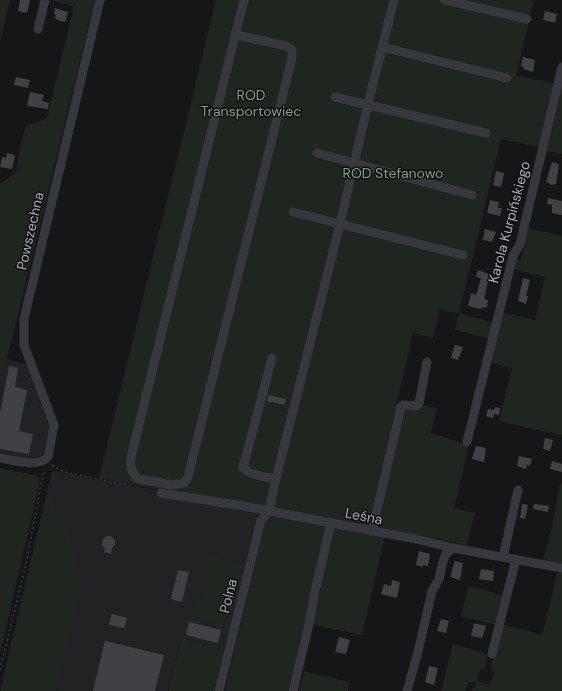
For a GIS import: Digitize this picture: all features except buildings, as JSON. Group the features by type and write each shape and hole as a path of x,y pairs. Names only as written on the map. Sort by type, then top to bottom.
{"street":[{"path":"38,29 45,0"},
{"name":"Powszechna","path":"43,462 48,457 54,425 24,345 24,319 100,0"},
{"path":"236,34 287,46 292,50 292,58 188,476 184,483 173,485 138,479 132,470 131,457 244,0"},
{"name":"Polna","path":"219,691 261,520 269,512 276,478 340,224 394,0"},
{"path":"444,0 527,19"},
{"path":"382,47 507,78"},
{"name":"Karola Kurpińskiego","path":"467,442 513,256 520,244 562,67"},
{"path":"335,97 486,133"},
{"path":"317,153 472,195"},
{"path":"293,212 463,255"},
{"path":"272,358 243,468 247,472 266,478 276,478"},
{"path":"372,531 401,407 403,405 417,406 419,403 427,362"},
{"path":"0,458 36,463 43,462"},
{"path":"503,557 518,490"},
{"name":"Leśna","path":"161,493 243,506 562,568"},
{"path":"293,691 331,523"},
{"path":"407,691 418,652 432,591 439,579 446,554 453,548"},
{"path":"492,654 516,559"}],"path":[{"path":"43,462 64,472 135,486"},
{"path":"0,670 26,564 43,479 43,462"}],"shaded area":[{"path":"6,359 26,364 49,426 42,457 35,461 0,454 0,384"},
{"path":"52,471 155,490 156,495 258,513 225,648 181,638 168,691 0,691"}],"green space":[{"path":"0,0 10,0 0,42"},
{"path":"51,0 95,0 0,384 0,184 16,172 20,147 26,126 47,118 74,6"},
{"path":"216,0 534,0 516,76 554,83 539,147 501,139 459,313 495,323 491,339 455,330 459,314 440,310 433,338 413,333 369,525 215,497 164,491 160,488 156,489 99,478"},
{"path":"562,87 562,154 547,151"},
{"path":"528,228 562,236 562,435 499,421 512,368 489,362 502,312 535,320 545,277 513,269 515,259 521,260"},
{"path":"421,405 437,408 431,433 469,445 454,508 475,513 467,545 379,527 376,522 402,411 406,408 420,411"},
{"path":"0,468 36,475 40,481 0,654"},
{"path":"49,484 58,520 65,519 83,583 56,691 0,691"},
{"path":"560,484 562,484 562,565 543,561 552,527"},
{"path":"274,516 329,525 288,691 225,691 265,521"},
{"path":"331,525 385,536 362,635 312,625 321,588 317,587"},
{"path":"209,555 245,565 229,629 218,622 213,622 191,615 200,596 208,590 208,586 204,580 207,571 205,557"},
{"path":"558,570 562,570 562,691 471,691 477,683 469,682 465,691 441,691 453,644 488,654 485,669 481,668 477,681 490,685 494,671 490,670 502,624 542,635"},
{"path":"468,586 503,595 496,625 461,616"},
{"path":"181,638 225,648 214,691 168,691"},
{"path":"304,671 350,682 348,691 299,691"}],"park label":[{"name":"ROD Transportowiec","path":"251,104"},
{"name":"ROD Stefanowo","path":"393,173"}]}
